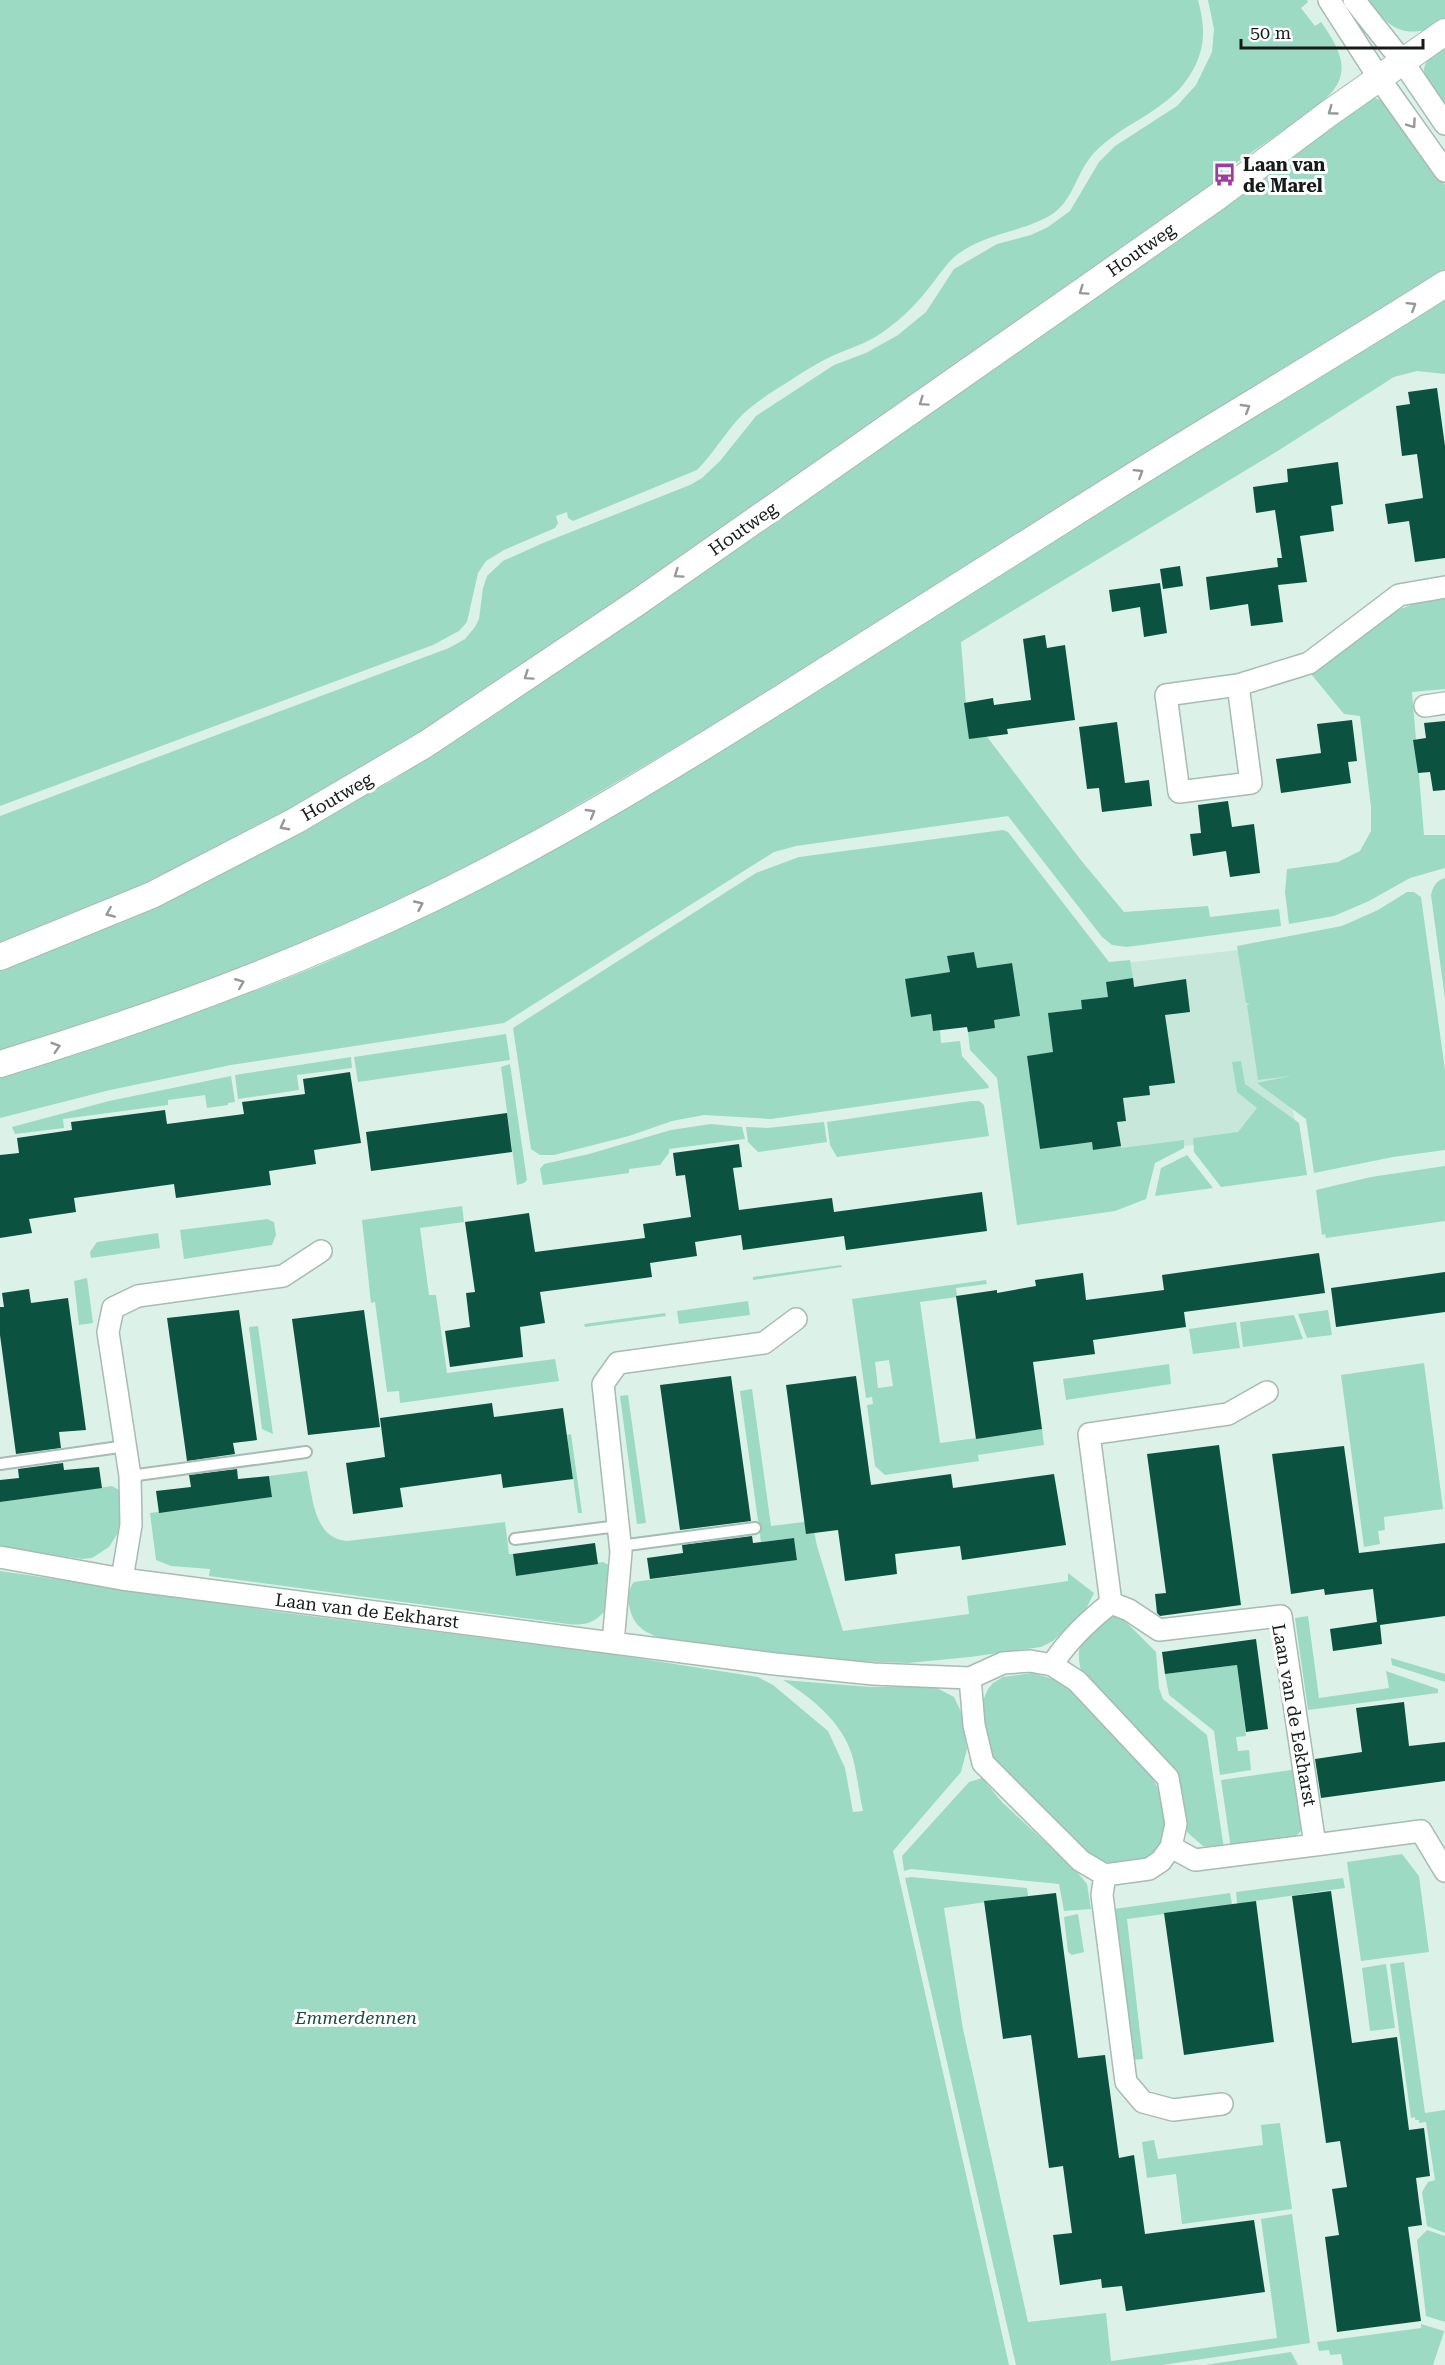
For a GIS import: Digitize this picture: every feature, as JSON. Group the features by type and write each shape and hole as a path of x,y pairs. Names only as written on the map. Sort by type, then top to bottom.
{"street":[{"path":"1329,0 1379,78 1445,171"},
{"path":"1354,0 1403,62 1445,124"},
{"name":"Houtweg","path":"0,957 27,948 173,885 305,815 426,744 638,602 1217,197 1445,32"},
{"path":"0,1064 95,1035 207,996 312,953 434,898 562,830 699,750 1089,504 1341,351 1445,284"},
{"path":"1238,685 1251,783 1179,792 1166,695 1238,685 1309,663 1399,594 1445,587"},
{"path":"122,1579 131,1525 130,1476 108,1332 113,1308 138,1296 283,1276 321,1251"},
{"path":"613,1643 619,1536 603,1384 618,1363 764,1343 795,1319"},
{"path":"1052,1665 1062,1648 1111,1603 1089,1434 1228,1414 1267,1392"},
{"name":"Laan van de Eekharst","path":"0,1557 122,1579 862,1673 970,1678 1003,1663 1030,1660 1052,1665 1077,1681 1168,1779 1176,1824 1171,1847"},
{"name":"Laan van de Eekharst","path":"1111,1603 1129,1610 1159,1630 1281,1616 1316,1845"},
{"path":"970,1678 974,1725 983,1763 1081,1861 1105,1875 1149,1869 1161,1861 1171,1847 1195,1860 1421,1831 1445,1871"},
{"path":"1105,1875 1102,1895 1126,2082 1143,2102 1173,2110 1222,2104"}],"lane":[{"path":"0,1464 126,1446"},
{"path":"130,1476 306,1452"},
{"path":"515,1539 755,1528"}],"shaded area":[{"path":"1264,947 1297,1133 1019,1165 1006,1053 1089,967"}],"green space":[{"path":"0,0 1198,0 1203,36 1197,61 1184,84 1160,106 1119,132 1094,153 1066,200 1054,213 1031,224 982,241 958,254 947,264 917,303 887,329 870,340 814,365 748,409 697,470 573,521 568,518 567,512 556,516 558,523 555,528 504,550 486,561 478,573 467,622 459,631 433,645 0,806"},
{"path":"1208,0 1307,0 1308,2 1301,8 1315,26 1321,22 1333,40 1339,55 1342,68 1333,90 1311,111 1233,165 1230,161 1220,167 1225,176 458,712 237,844 0,951 0,816 449,648 465,639 479,619 487,576 503,561 690,485 702,478 720,461 756,416 834,365 866,353 898,335 926,312 954,269 997,244 1031,235 1048,227 1070,211 1099,162 1115,146 1177,106 1196,85 1212,52 1214,29"},
{"path":"1367,0 1445,0 1445,24 1419,31 1400,30 1384,19"},
{"path":"1445,44 1445,108 1427,81 1424,67 1427,60"},
{"path":"1373,97 1389,104 1445,185 1445,276 1293,368 1239,395 707,729 492,855 416,894 265,961 74,1029 0,1051 0,965 390,782 514,701 1267,177 1317,131"},
{"path":"1445,292 1445,374 1417,371 1394,377 1276,452 961,642 967,717 988,738 1080,859 1124,912 1208,906 1210,917 1279,909 1281,926 1127,947 1112,945 1102,937 1008,816 796,846 774,852 504,1023 231,1065 110,1090 0,1118 0,1075 150,1028 321,965 476,890"},
{"path":"1445,599 1445,689 1412,692 1424,835 1445,835 1445,868 1410,878 1369,901 1334,916 1289,924 1285,892 1287,869 1338,862 1360,851 1371,831 1371,807 1360,716 1344,714 1311,674 1397,610 1423,601"},
{"path":"1003,830 1008,832 1109,962 1130,960 1133,978 1107,982 1109,1000 1100,998 1081,1000 1082,1009 1048,1013 1079,1046 1051,1063 1049,1053 1027,1056 1040,1149 1092,1142 1094,1150 1184,1140 1184,1148 1155,1163 1146,1199 1115,1211 1017,1225 997,1078 970,1050 968,1032 994,1028 994,1020 1012,963 977,968 974,952 947,956 950,972 904,980 931,1014 933,1031 940,1030 941,1043 960,1041 962,1056 989,1088 771,1119 704,1115 672,1121 629,1136 554,1155 540,1155 531,1149 513,1028 756,873 799,857"},
{"path":"1445,878 1445,999 1431,895 1435,884"},
{"path":"1407,892 1414,892 1421,897 1445,1070 1445,1150 1393,1157 1314,1173 1306,1119 1257,1083 1290,1076 1258,1080 1247,1005 1250,1003 1246,1003 1237,946 1342,926 1378,910"},
{"path":"506,1034 510,1060 358,1082 354,1057"},
{"path":"351,1057 352,1068 297,1075 299,1090 238,1099 235,1075"},
{"path":"1241,1061 1245,1084 1299,1123 1307,1175 1221,1187 1194,1152 1193,1138 1238,1132 1257,1108 1237,1092 1232,1062"},
{"path":"510,1064 527,1180 517,1185 501,1067"},
{"path":"231,1076 235,1102 228,1103 228,1105 207,1108 205,1095 168,1100 168,1105 63,1119 64,1128 15,1134 12,1127 109,1101"},
{"path":"979,1101 984,1105 989,1136 837,1157 830,1145 827,1122"},
{"path":"824,1122 827,1142 758,1152 748,1142 746,1127 767,1128"},
{"path":"711,1124 742,1127 745,1139 669,1149 669,1153 660,1165 629,1169 629,1173 543,1185 540,1169 544,1164 589,1154 671,1130"},
{"path":"1187,1155 1213,1188 1155,1196 1161,1168"},
{"path":"1445,1166 1445,1221 1326,1238 1325,1234 1322,1235 1316,1190 1371,1177"},
{"path":"462,1206 464,1222 420,1228 429,1295 436,1295 447,1373 555,1359 559,1381 400,1403 399,1391 387,1392 375,1302 371,1303 362,1220"},
{"path":"267,1219 274,1222 276,1235 272,1245 184,1259 180,1230"},
{"path":"158,1233 160,1248 91,1258 90,1252 97,1242"},
{"path":"841,1265 842,1267 753,1280 753,1277"},
{"path":"87,1278 93,1323 79,1325 74,1281"},
{"path":"986,1280 987,1284 956,1288 957,1297 920,1302 940,1443 1042,1429 1044,1445 978,1455 979,1461 885,1475 875,1466 867,1405 873,1404 872,1397 866,1398 852,1299","holes":["889,1360 893,1386 878,1388 875,1362"]},
{"path":"748,1301 750,1315 679,1324 677,1311"},
{"path":"1328,1310 1332,1335 1307,1338 1298,1314"},
{"path":"665,1313 666,1316 585,1327 584,1324"},
{"path":"1294,1315 1303,1339 1243,1347 1240,1322"},
{"path":"1236,1322 1240,1348 1193,1354 1189,1329"},
{"path":"258,1326 273,1434 262,1429 249,1327"},
{"path":"1424,1363 1443,1509 1384,1517 1385,1530 1378,1531 1380,1544 1364,1547 1341,1375"},
{"path":"1169,1364 1171,1384 1066,1400 1063,1379"},
{"path":"752,1389 771,1526 812,1521 817,1546 843,1631 969,1614 967,1596 1068,1581 1068,1573 1094,1593 1086,1609 1053,1641 1041,1647 908,1663 828,1660 657,1637 644,1630 633,1618 629,1605 629,1592 634,1582 797,1559 794,1538 761,1542 740,1391"},
{"path":"628,1395 646,1523 637,1524 620,1396"},
{"path":"571,1434 582,1513 578,1513 567,1435"},
{"path":"307,1471 316,1515 327,1532 336,1538 347,1541 505,1522 509,1554 513,1554 516,1576 603,1562 609,1565 606,1609 598,1618 589,1622 568,1624 209,1576 210,1569 171,1566 156,1560 150,1513 272,1497 269,1476"},
{"path":"112,1486 121,1491 118,1533 109,1547 92,1558 82,1559 0,1548 0,1502"},
{"name":"Emmerdennen","path":"0,1571 279,1612 604,1653 758,1677 773,1685 828,1731 845,1768 853,1812 863,1811 854,1762 847,1743 833,1721 814,1702 783,1680 870,1687 933,1686 954,1697 962,1714 967,1749 961,1772 893,1851 1009,2365 0,2365"},
{"path":"1119,1615 1156,1652 1159,1688 1163,1699 1207,1735 1224,1849 1203,1846 1188,1833 1184,1825 1177,1772 1081,1671 1079,1653 1082,1643 1099,1626"},
{"path":"1308,1616 1319,1698 1389,1688 1386,1671 1438,1689 1438,1693 1308,1710 1295,1618"},
{"path":"1391,1658 1445,1674 1445,1682 1392,1665"},
{"path":"1237,1665 1246,1736 1236,1737 1238,1751 1249,1750 1251,1770 1220,1775 1214,1731 1169,1695 1165,1674"},
{"path":"1032,1673 1053,1679 1067,1687 1147,1768 1158,1790 1164,1812 1164,1831 1158,1847 1147,1859 1131,1864 1110,1863 1085,1853 994,1762 986,1742 981,1705 993,1683 1003,1677"},
{"path":"1298,1769 1304,1824 1301,1831 1293,1839 1231,1849 1221,1780"},
{"path":"982,1778 1002,1802 1078,1873 1087,1884 1091,1909 1064,1911 1059,1884 911,1869 904,1871 902,1856 969,1782"},
{"path":"1402,1854 1419,1876 1429,1952 1361,1961 1347,1862"},
{"path":"905,1878 1027,1888 1028,1896 944,1908 963,2029 1028,2322 1106,2313 1111,2361 1277,2338 1261,2219 1292,2214 1310,2343 1162,2365 1016,2365"},
{"path":"1343,1878 1345,1888 1247,1902 1239,1920 1236,1892"},
{"path":"1230,1893 1232,1905 1127,1919 1143,2059 1132,2060 1114,1909"},
{"path":"1078,1914 1084,1952 1072,1955 1068,1952 1064,1917"},
{"path":"1404,1962 1425,2113 1445,2110 1445,2233 1427,2226 1422,2192 1428,2182 1435,2180 1426,2122 1419,2123 1415,2117 1411,2118 1390,1964"},
{"path":"1386,1964 1395,2028 1370,2031 1362,1968"},
{"path":"1280,2123 1292,2209 1182,2224 1176,2174 1147,2178 1142,2142 1154,2140 1158,2159 1263,2145 1261,2125"},
{"path":"1427,2230 1445,2236 1445,2322 1426,2316 1417,2240"},
{"path":"1421,2324 1444,2331 1445,2329 1433,2365 1343,2365 1341,2354 1330,2355 1329,2350 1319,2351 1317,2342 1421,2328"},
{"path":"1291,2352 1298,2365 1205,2365"}],"building":[{"path":"1437,388 1445,446 1445,558 1415,562 1409,521 1388,524 1385,504 1423,498 1417,454 1402,456 1396,406 1410,404 1408,392"},
{"path":"1338,462 1343,504 1331,506 1334,531 1300,536 1307,582 1278,585 1283,622 1251,626 1248,604 1210,610 1206,577 1278,567 1277,558 1282,558 1275,510 1256,513 1253,487 1288,482 1287,469"},
{"path":"1180,566 1183,586 1163,589 1160,569"},
{"path":"1160,583 1167,633 1144,637 1140,607 1112,612 1109,590"},
{"path":"1045,635 1047,648 1065,645 1075,720 1007,729 1008,734 969,739 964,703 993,698 994,705 1031,700 1023,639"},
{"path":"1352,720 1357,761 1348,762 1351,783 1281,793 1276,759 1321,753 1317,724"},
{"path":"1445,721 1445,790 1433,791 1430,772 1418,773 1413,740 1426,738 1424,723"},
{"path":"1117,722 1125,783 1149,780 1152,806 1102,812 1099,788 1087,789 1079,727"},
{"path":"1228,801 1232,827 1254,824 1260,873 1230,877 1226,851 1193,856 1190,834 1201,833 1198,805"},
{"path":"974,952 977,968 1012,963 1020,1016 994,1020 995,1028 968,1032 967,1027 933,1031 931,1014 911,1017 905,979 950,972 947,956"},
{"path":"1133,978 1134,987 1186,979 1190,1012 1165,1015 1175,1083 1149,1086 1150,1095 1123,1098 1126,1121 1117,1122 1121,1146 1093,1150 1092,1142 1040,1149 1027,1056 1053,1052 1048,1013 1082,1009 1081,1000 1108,997 1106,982"},
{"path":"350,1072 361,1143 314,1150 316,1164 269,1171 271,1185 176,1198 174,1184 74,1198 76,1212 29,1219 32,1233 0,1238 0,1155 19,1153 17,1138 72,1130 71,1122 165,1110 167,1124 244,1114 242,1102 305,1094 303,1079"},
{"path":"507,1113 512,1152 371,1171 366,1132"},
{"path":"739,1144 742,1167 733,1168 739,1210 832,1198 834,1212 982,1192 987,1231 846,1250 844,1236 743,1250 741,1235 695,1242 697,1256 650,1263 652,1277 540,1292 545,1323 520,1327 523,1357 450,1367 445,1331 470,1327 466,1293 475,1292 465,1222 529,1213 535,1252 645,1238 643,1224 691,1217 685,1175 676,1176 673,1153"},
{"path":"1319,1253 1325,1293 1184,1312 1186,1327 1093,1340 1095,1354 1033,1362 1042,1429 976,1439 956,1296 997,1290 997,1293 1036,1286 1035,1280 1083,1273 1086,1300 1164,1290 1162,1275"},
{"path":"1445,1272 1445,1312 1336,1327 1331,1288"},
{"path":"29,1289 31,1303 68,1298 86,1430 59,1432 61,1448 16,1454 0,1335 0,1307 4,1307 2,1293"},
{"path":"239,1310 257,1440 233,1443 235,1454 187,1461 167,1318"},
{"path":"364,1310 380,1427 308,1435 292,1319"},
{"path":"731,1376 751,1521 680,1530 660,1385"},
{"path":"856,1376 871,1485 951,1474 953,1488 1054,1474 1066,1545 962,1560 960,1546 895,1554 897,1574 845,1581 838,1530 806,1534 786,1385"},
{"path":"492,1403 494,1417 563,1408 573,1479 503,1488 501,1474 400,1488 403,1507 353,1514 346,1463 385,1457 380,1418"},
{"path":"1219,1445 1241,1605 1160,1616 1157,1613 1155,1594 1166,1593 1147,1454"},
{"path":"1344,1446 1359,1553 1445,1543 1445,1616 1380,1625 1382,1644 1333,1651 1330,1629 1377,1622 1373,1589 1325,1595 1324,1589 1291,1594 1272,1454"},
{"path":"63,1463 64,1470 99,1467 102,1488 0,1502 0,1480 19,1478 18,1469"},
{"path":"237,1469 238,1479 269,1476 272,1497 159,1513 156,1491 191,1487 189,1475"},
{"path":"752,1536 753,1543 794,1538 797,1560 650,1579 647,1558 683,1553 682,1545"},
{"path":"595,1543 598,1564 516,1576 513,1554"},
{"path":"1256,1639 1268,1729 1246,1732 1237,1665 1165,1674 1162,1652"},
{"path":"1404,1702 1409,1746 1445,1742 1445,1781 1321,1798 1315,1759 1362,1752 1356,1708"},
{"path":"1331,1891 1352,2043 1397,2037 1409,2130 1424,2128 1430,2176 1416,2178 1422,2225 1408,2227 1421,2321 1337,2332 1325,2237 1339,2235 1332,2189 1347,2187 1340,2141 1326,2143 1292,1896"},
{"path":"1056,1893 1078,2058 1105,2055 1119,2158 1134,2155 1145,2234 1254,2220 1265,2292 1126,2311 1122,2286 1102,2288 1101,2279 1060,2285 1053,2235 1072,2233 1063,2166 1049,2168 1031,2035 1003,2039 984,1901"},
{"path":"1256,1901 1274,2042 1184,2055 1164,1913"}],"place":[{"name":"Laan van de Marel","path":"1225,175"}]}
